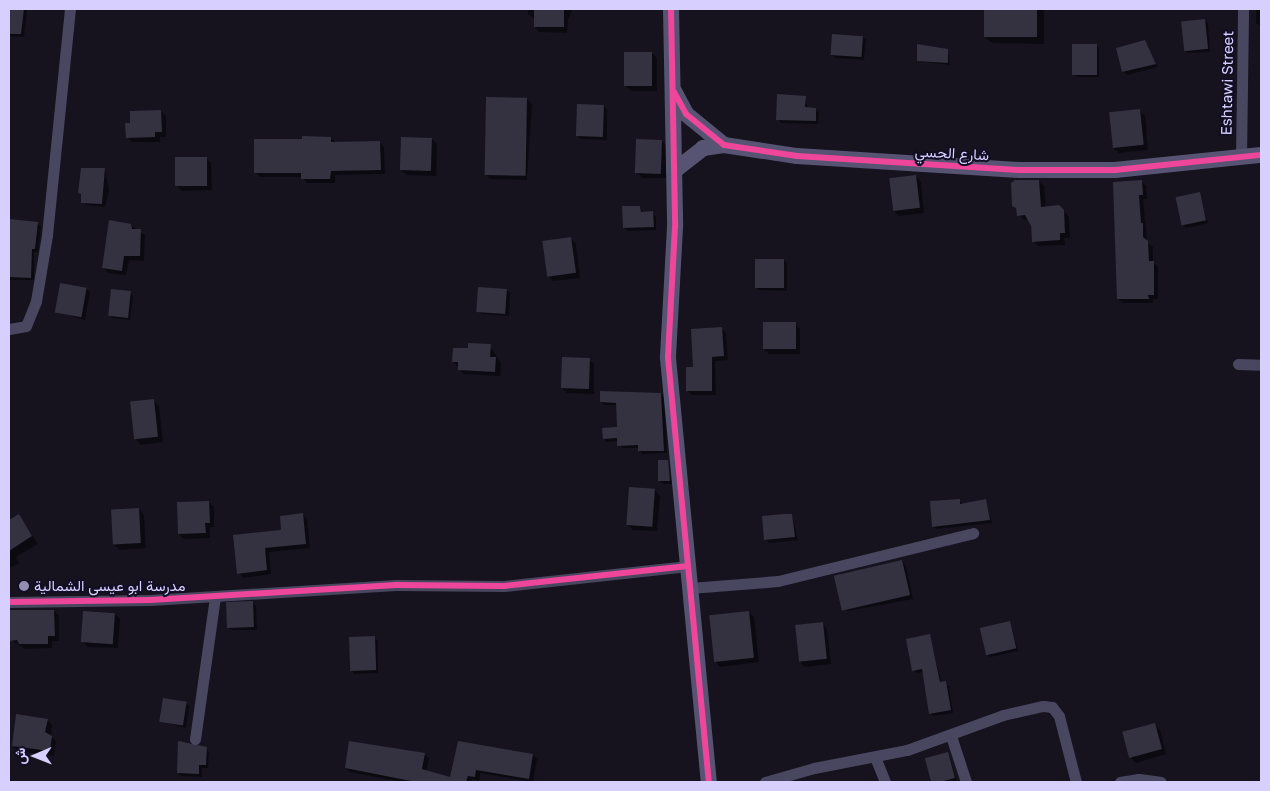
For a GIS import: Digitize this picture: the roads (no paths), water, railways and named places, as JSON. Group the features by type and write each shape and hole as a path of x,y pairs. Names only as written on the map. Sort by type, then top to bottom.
{"street":[{"path":"9,329 26,326 36,301 47,234 70,9"},
{"path":"671,9 675,227 668,358 709,782"},
{"name":"Eshtawi Street","path":"1241,158 1243,9"},
{"path":"671,85 686,114 724,145"},
{"path":"674,170 703,148 724,145"},
{"name":"شارع الحسي","path":"724,145 822,158 1021,170 1116,170 1261,155"},
{"path":"1238,364 1261,364"},
{"path":"690,588 778,581 973,533"},
{"path":"9,602 215,596 396,585 504,586 688,566"},
{"path":"195,739 215,596"},
{"path":"765,782 814,768 875,757 951,736 1003,715 1034,706 1052,707 1062,725 1076,782"},
{"path":"951,736 966,782"},
{"path":"875,757 885,782"},
{"path":"1120,782 1139,779 1161,782"}],"place":[{"name":"مدرسة ابو عيسى الشمالية","path":"24,586"}]}
